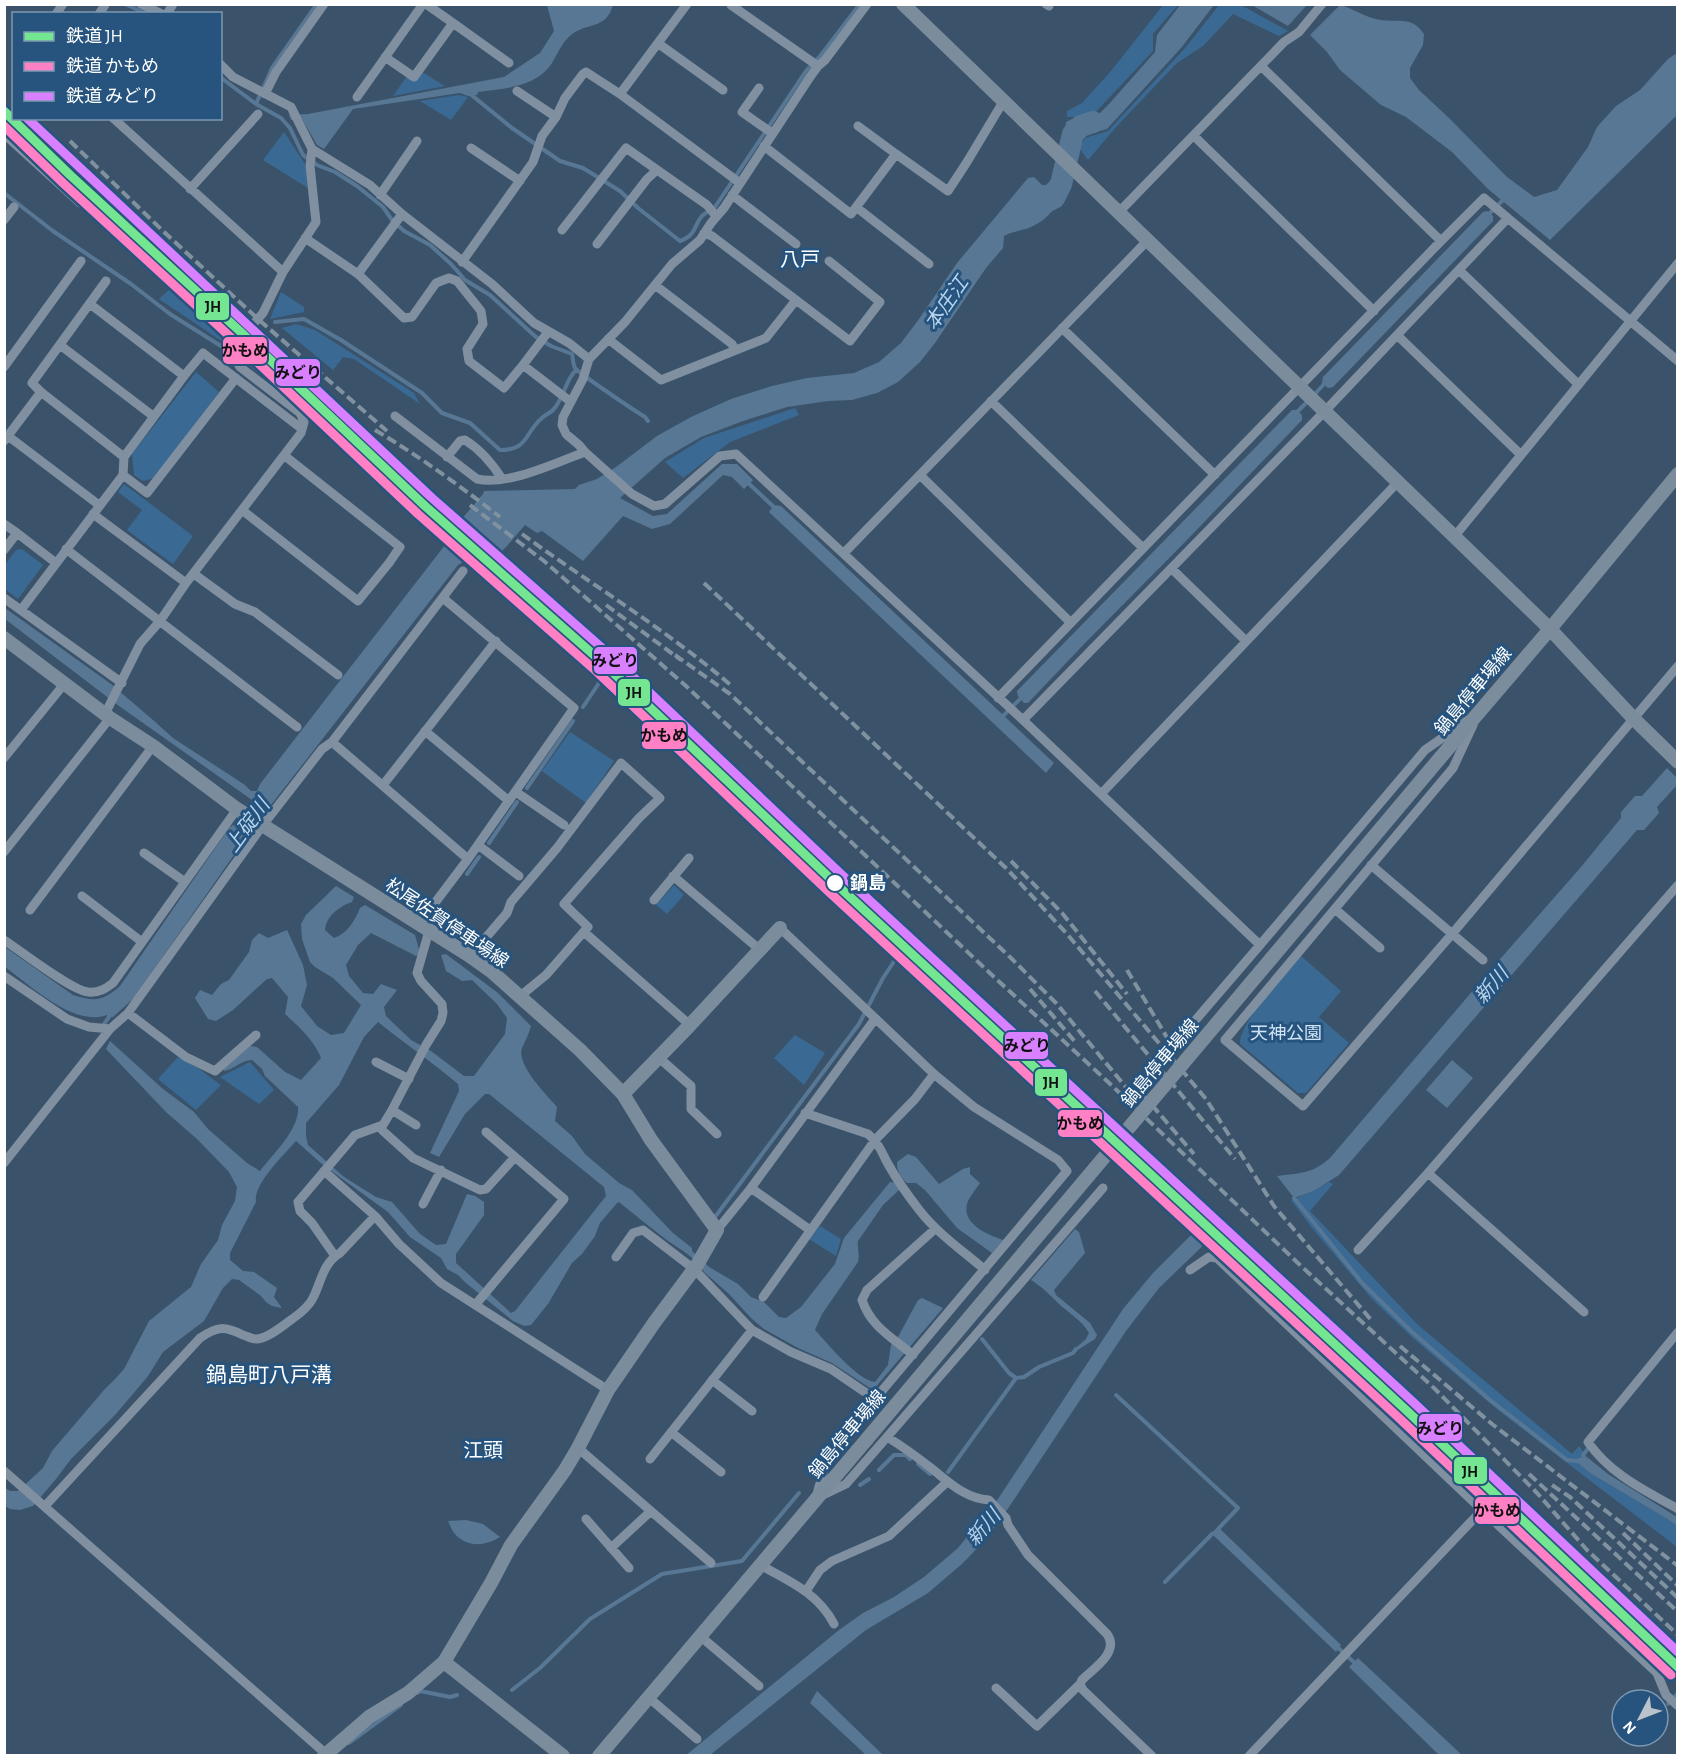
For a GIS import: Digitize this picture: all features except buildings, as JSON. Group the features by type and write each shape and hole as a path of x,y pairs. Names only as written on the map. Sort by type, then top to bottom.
{"main road":[{"path":"903,4 1550,629 1634,719 1675,759"},
{"name":"鍋島停車場線","path":"599,1755 1550,629 1677,474"},
{"path":"4,638 65,683 109,711 237,809"},
{"name":"松尾佐賀停車場線","path":"237,809 491,971 580,1050 623,1094"},
{"path":"325,1754 369,1717 408,1693 444,1662 511,1545 565,1470 608,1390 698,1263 717,1230 651,1140 623,1094 780,928"},
{"path":"444,1662 563,1755"}],"street":[{"path":"141,4 158,12"},
{"path":"261,92 324,4"},
{"path":"357,97 425,4 509,63"},
{"path":"620,94 687,4"},
{"path":"867,4 825,60 814,64 769,131 764,146 735,180 732,195 712,212 700,240 672,264 625,322 589,359 585,375 564,397 562,425 566,434 633,495 654,506 665,504 720,456 736,454 1021,718 1260,945"},
{"path":"1118,213 1284,42 1299,32 1322,4"},
{"path":"731,5 814,64"},
{"path":"385,57 414,77 453,23"},
{"path":"659,44 723,90"},
{"path":"4,852 109,711 140,644 160,621 186,583 301,433 304,422 300,413 240,367 234,357 234,346 263,313 283,272 316,222 311,157 291,107 232,77 222,66"},
{"path":"1262,67 1441,241"},
{"path":"305,238 358,274 404,318 412,317 436,283 461,271 533,162 542,136 556,117 565,98 586,72 620,94 735,180"},
{"path":"759,88 742,112 769,131"},
{"path":"517,91 556,117"},
{"path":"858,126 948,191 1003,102"},
{"path":"190,189 258,114"},
{"path":"115,120 283,272"},
{"path":"4,134 80,203"},
{"path":"1194,136 1374,311"},
{"path":"380,195 417,141"},
{"path":"764,146 851,214 896,154"},
{"path":"562,230 626,147 712,212"},
{"path":"471,148 520,181"},
{"path":"311,157 370,185 400,217 461,271 492,284 534,323 544,337 569,343 589,359"},
{"path":"597,244 647,179 657,170"},
{"path":"732,195 796,244"},
{"path":"1001,700 1143,548 1302,389 1484,198 1677,361"},
{"path":"4,220 14,207"},
{"path":"856,207 929,264"},
{"path":"1021,718 1172,568 1459,270 1506,216"},
{"path":"358,274 400,217"},
{"path":"704,233 712,236 850,340 880,302 829,261"},
{"path":"844,553 1147,241"},
{"path":"4,367 81,261"},
{"path":"1454,537 1677,263"},
{"path":"1459,270 1578,384"},
{"path":"461,271 481,311 483,324 467,349 469,361 504,388 544,337"},
{"path":"106,282 32,383 124,457"},
{"path":"655,285 732,344 735,350"},
{"path":"608,339 661,380 766,339 796,300"},
{"path":"90,304 184,376"},
{"path":"1062,328 1215,474"},
{"path":"1397,335 1520,454"},
{"path":"60,345 153,416"},
{"path":"21,610 123,475 124,457 203,353 302,429"},
{"path":"523,365 564,397"},
{"path":"123,475 147,493 236,378"},
{"path":"41,392 6,438 99,505"},
{"path":"992,401 1143,548"},
{"path":"395,416 477,479 488,482 517,476 585,452"},
{"path":"447,457 459,441 465,440 491,462 502,479"},
{"path":"242,510 358,601 389,563 400,547 285,456"},
{"path":"920,476 1071,623"},
{"path":"1101,794 1397,483"},
{"path":"93,514 186,583"},
{"path":"4,524 56,563"},
{"path":"4,550 17,533"},
{"path":"66,549 297,727"},
{"path":"1172,568 1246,641"},
{"path":"4,1163 110,1029 128,1013 263,825 322,748 332,742 463,571"},
{"path":"194,574 235,604 255,612 338,675"},
{"path":"4,598 120,686"},
{"path":"335,1256 312,1223 300,1211 298,1202 355,1135 380,1127 392,1110 441,1021 443,1013 442,1004 421,981 417,973 424,928 468,859 574,708 443,598"},
{"path":"383,785 496,641"},
{"path":"1479,712 1454,768 1225,1040 1303,1107 1677,666"},
{"path":"4,758 65,683"},
{"path":"1180,1037 1425,750 1479,712"},
{"path":"425,731 509,801"},
{"path":"332,742 468,859"},
{"path":"30,910 153,746"},
{"path":"470,956 507,913 510,902 557,848 621,763 660,798 639,818 564,904 588,927 546,975 519,997"},
{"path":"516,792 564,825"},
{"path":"4,940 72,987 86,993 102,992 113,983 237,809"},
{"path":"478,845 519,876"},
{"path":"144,853 184,882"},
{"path":"654,900 689,858"},
{"path":"1371,866 1483,960"},
{"path":"674,876 759,949"},
{"path":"1358,1250 1428,1173 1677,885"},
{"path":"82,896 142,942"},
{"path":"1335,909 1380,948"},
{"path":"780,928 934,1074 974,1107 1058,1160 1067,1171 875,1399 825,1466 816,1499"},
{"path":"584,932 690,1025"},
{"path":"4,976 67,1019 89,1027 110,1029"},
{"path":"128,1013 186,1058 215,1071 256,1035"},
{"path":"717,1230 751,1188 873,1017"},
{"path":"658,1057 691,1086 691,1109 717,1134"},
{"path":"376,1062 409,1079"},
{"path":"763,1297 875,1140 915,1099 934,1074"},
{"path":"392,1110 416,1125"},
{"path":"805,1113 868,1134 875,1140 919,1210 935,1229 985,1270"},
{"path":"380,1127 413,1158 480,1191 486,1189 515,1156"},
{"path":"478,1302 564,1200 486,1132"},
{"path":"327,1167 399,1244 441,1283 478,1302 487,1313 608,1390"},
{"path":"423,1204 441,1170"},
{"path":"1428,1173 1584,1312"},
{"path":"751,1188 810,1230"},
{"path":"816,1499 846,1484 1102,1188"},
{"path":"42,1504 200,1338 212,1330 227,1328 254,1339 261,1338 288,1322 304,1309 313,1297 323,1272 335,1256 375,1216"},
{"path":"911,1354 881,1330 866,1313 862,1300 867,1290 935,1229"},
{"path":"616,1257 633,1233 643,1230 698,1263 752,1330 791,1352 831,1369 875,1399"},
{"path":"1190,1270 1209,1257 1217,1258 1657,1673 1666,1695 1677,1706"},
{"path":"650,1459 752,1330"},
{"path":"1677,1332 1588,1442 1595,1452 1623,1478 1677,1509"},
{"path":"712,1380 752,1411"},
{"path":"671,1432 721,1472"},
{"path":"887,1437 934,1470 946,1482 979,1500 989,1500 1006,1518 1008,1525 1028,1555 1112,1640 1112,1649 1107,1655 1037,1726 996,1688"},
{"path":"578,1448 711,1563"},
{"path":"4,1471 325,1754"},
{"path":"806,1591 820,1570 832,1561 889,1536 946,1482"},
{"path":"1249,1755 1482,1510"},
{"path":"611,1548 651,1511"},
{"path":"586,1519 629,1568"},
{"path":"760,1565 806,1591 819,1602 834,1624"},
{"path":"700,1636 759,1686"},
{"path":"1080,1684 1083,1690 1152,1755"},
{"path":"648,1698 697,1738"}],"green space":[{"path":"1164,4 1178,5 1153,34 1153,51 1091,117 1067,117 1067,111 1082,103 1111,71"},
{"path":"1219,5 1241,5 1288,31 1279,36 1233,14 1203,46 1177,63 1088,160 1079,148 1085,138 1108,131 1186,47"},
{"path":"422,72 445,86 393,96 407,76"},
{"path":"459,95 468,97 451,120 420,101"},
{"path":"284,132 305,164 308,188 263,160"},
{"path":"176,283 441,528 440,535 411,512 311,415 241,359 239,346 223,342 159,299"},
{"path":"281,292 304,307 304,312 270,319"},
{"path":"296,324 315,330 414,393 420,404 354,359 343,357 333,370 282,328"},
{"path":"196,372 219,392 154,478 143,481 134,475 132,454"},
{"path":"795,408 799,415 730,442 683,478 665,462 704,438"},
{"path":"124,484 193,536 173,564 127,530 142,510 118,492"},
{"path":"22,549 43,565 18,599 5,589 5,565 16,550"},
{"path":"570,732 614,761 586,803 542,771"},
{"path":"674,885 684,895 667,914 656,905"},
{"name":"天神公園","path":"1301,956 1341,991 1319,1017 1349,1043 1306,1093 1298,1093 1240,1044 1241,1035 1255,1011"},
{"path":"795,1035 825,1053 804,1085 774,1058"},
{"path":"178,1057 221,1085 196,1110 158,1079"},
{"path":"250,1062 274,1090 259,1104 220,1077"},
{"path":"1329,1182 1333,1184 1310,1211 1418,1325 1572,1454 1579,1446 1587,1457 1578,1458 1578,1463 1590,1473 1677,1526 1677,1547 1498,1410 1414,1339 1372,1299 1291,1200"},
{"path":"820,1226 841,1239 836,1256 809,1239"}],"water":[{"path":"1181,4 1214,5 1181,48 1107,129 1084,135 1076,145 1065,133 1066,122 1072,119 1095,118 1109,104 1155,52 1157,35"},
{"path":"547,5 613,5 610,13 601,22 571,35 550,66 527,83 478,92 477,95 468,96 460,93 353,109 324,149 317,145 302,119 291,120 289,115 308,114 504,77 540,53 554,31"},
{"path":"1252,5 1307,5 1288,26"},
{"path":"1340,5 1371,18 1408,22 1419,28 1424,34 1423,45 1410,68 1410,78 1419,90 1507,177 1534,197 1557,190 1588,147 1597,127 1616,106 1640,90 1668,59 1677,53 1677,115 1550,240 1488,189 1452,152 1406,117 1381,105 1340,70 1327,52 1310,35"},
{"name":"上碇川","path":"1034,177 1042,185 1046,185 1053,178 1065,187 1060,200 1048,216 1037,224 1004,236 1003,248 986,268 935,343 920,362 898,382 877,393 852,400 787,407 701,437 665,458 620,498 653,516 667,514 722,464 737,464 753,480 744,489 732,477 723,475 670,524 652,529 623,516 583,561 542,531 537,533 525,525 483,569 463,562 458,565 250,832 134,998 113,1017 107,1017 107,1015 94,1017 67,1010 40,994 5,967 5,947 73,995 98,999 109,995 120,986 229,828 236,823 252,800 119,706 5,619 5,608 111,684 173,738 251,791 257,791 260,784 445,545 447,540 445,533 460,521 484,491 575,489 616,467 657,436 731,399 807,378 854,373 879,362 901,343 957,263 1028,178"},
{"path":"1487,211 1493,216 1493,221 1333,387 1328,388 1322,383 1323,377 1483,212"},
{"path":"1292,410 1297,410 1302,415 1302,420 1028,703 1024,703 1017,691"},
{"path":"774,505 781,506 1054,763 1046,773 769,512"},
{"name":"新川","path":"1667,768 1677,778 1677,785 1657,807 1659,813 1644,830 1637,830 1339,1175 1314,1191 1294,1198 1277,1176 1311,1170 1330,1158 1581,867 1621,818 1621,812 1635,796 1642,796"},
{"path":"336,886 354,897 352,902 338,909 328,920 325,930 334,938 347,930 360,908 365,905 415,935 420,953 416,956 371,933 358,945 346,965 349,976 363,993 373,994 381,984 397,990 384,1007 386,1016 411,1040 431,1051 464,1076 474,1076 505,1034 507,1018 497,1004 472,980 462,981 446,971 441,955 446,954 498,993 531,1026 521,1055 528,1071 557,1107 555,1121 572,1136 585,1154 619,1183 632,1190 709,1267 738,1284 751,1297 764,1302 779,1317 786,1318 801,1307 835,1264 844,1238 890,1182 897,1183 899,1190 883,1205 858,1241 858,1262 822,1314 815,1330 843,1360 868,1380 875,1382 888,1365 891,1345 898,1337 918,1300 922,1298 943,1308 873,1390 832,1363 764,1329 704,1272 693,1258 619,1202 600,1223 595,1236 582,1254 572,1263 548,1304 531,1325 524,1326 513,1321 458,1275 447,1269 441,1258 410,1237 388,1212 323,1165 296,1141 264,1178 256,1195 256,1202 230,1253 230,1260 243,1271 254,1272 277,1288 274,1297 282,1308 272,1306 239,1280 232,1279 223,1288 204,1321 163,1352 148,1376 116,1414 71,1459 33,1506 20,1510 5,1506 4,1487 10,1491 18,1491 43,1468 52,1451 124,1369 149,1321 191,1287 201,1264 218,1240 222,1225 235,1201 237,1187 229,1172 197,1139 166,1112 106,1049 110,1041 163,1089 194,1112 208,1129 247,1163 260,1171 295,1124 298,1107 265,1076 262,1069 252,1060 228,1070 224,1071 224,1069 250,1046 257,1047 285,1072 301,1080 321,1058 301,1029 285,1014 288,997 272,978 267,979 233,1010 216,1021 208,1019 195,998 200,990 212,995 221,984 229,980 249,952 252,940 259,933 268,938 287,930 303,965 307,985 301,1006 317,1026 331,1035 344,1033 361,1005 333,978 310,962 302,939 301,924 306,915","holes":["378,1022 458,1084 459,1091 430,1153 439,1157 465,1114 485,1094 489,1094 604,1187 606,1196 515,1311 511,1313 456,1263 456,1254 484,1215 484,1202 467,1194 446,1244 436,1245 420,1234 392,1202 376,1197 344,1177 308,1145 306,1123 339,1085 364,1037"]},
{"path":"1452,1060 1473,1078 1447,1108 1426,1090"},
{"path":"908,1154 916,1157 939,1184 970,1167 970,1174 980,1183 967,1204 969,1218 978,1228 1003,1240 992,1253 957,1228 925,1190 916,1183 907,1183 902,1178 897,1162"},
{"name":"新川","path":"1201,1225 1213,1236 1159,1288 1126,1331 1007,1510 986,1539 962,1564 928,1593 866,1630 710,1755 685,1756 839,1630 924,1577 958,1548 998,1499 1123,1309 1153,1273"},
{"path":"1075,1229 1079,1232 1085,1253 1054,1290 1056,1295 1090,1323 1097,1335 1095,1339 1073,1353 1072,1351 1086,1339 1089,1333 1078,1320 1031,1280"},
{"path":"1587,1457 1608,1474 1677,1517 1677,1526 1590,1473 1578,1463 1578,1458"},
{"path":"466,1520 483,1524 500,1537 483,1544 465,1542 454,1533 448,1521"},
{"path":"1218,1527 1341,1645 1336,1652 1211,1533"},
{"path":"1358,1658 1462,1755 1439,1755 1349,1667"},
{"path":"817,1691 883,1755 866,1755 810,1703"}],"waterway":[{"path":"125,4 143,12"},
{"path":"256,104 272,68 317,4"},
{"path":"469,93 512,128 560,161 583,168 620,191 680,241 689,236 702,216 715,207 806,71 860,4"},
{"path":"222,78 256,104 281,118 290,128 303,155 357,186 383,207 404,231 430,245 465,280 490,295 536,337 572,354 574,366 578,371 648,421"},
{"name":"本庄江","path":"1042,204 1054,198 1061,184 1073,134 1081,126 1093,122"},
{"path":"4,193 53,231 131,284 170,314 221,346"},
{"path":"1487,216 1505,198"},
{"path":"275,322 304,319 341,340 422,393 442,413 470,423 500,450 516,447 525,440 536,424 557,406 569,379 576,370"},
{"path":"1314,395 1325,383"},
{"path":"1295,414 1309,400"},
{"path":"746,481 776,509"},
{"path":"620,658 627,651"},
{"path":"583,707 603,677"},
{"path":"1001,718 1023,696"},
{"path":"527,788 573,721"},
{"path":"489,843 517,802"},
{"path":"467,874 479,857"},
{"path":"715,1217 859,1024 883,978 899,954 913,939"},
{"path":"102,1027 111,1014"},
{"path":"1294,1198 1363,1284 1411,1331 1490,1400 1567,1460 1585,1462 1583,1455 1590,1446"},
{"path":"1205,1239 1654,1662"},
{"path":"982,1339 1009,1373 1016,1378 1024,1377 1039,1367 1073,1353 1076,1349"},
{"path":"948,1472 1016,1378"},
{"path":"1116,1395 1238,1508 1217,1533 1212,1534 1165,1582"},
{"path":"879,1470 894,1455 906,1455 910,1459"},
{"path":"918,1464 930,1474"},
{"path":"860,1485 869,1479"},
{"path":"512,1690 540,1668 590,1619 662,1574 742,1561 799,1493"},
{"path":"1336,1646 1357,1665"},
{"path":"417,1693 420,1691 450,1697 457,1695"},
{"path":"1670,1702 1678,1693"},
{"path":"349,1743 401,1705"}],"railway":[{"path":"70,141 258,319 387,431"},
{"path":"375,430 439,472 500,517"},
{"path":"470,505 544,561 686,686 1300,1265 1435,1389 1538,1494 1587,1550 1678,1635"},
{"path":"522,534 656,627 733,687"},
{"path":"704,583 1008,870 1067,934 1206,1099 1274,1206 1372,1321"},
{"path":"606,605 681,660"},
{"path":"675,655 730,694 1011,958 1056,1003 1135,1098"},
{"path":"1011,861 1062,913 1127,994"},
{"path":"1127,970 1175,1051"},
{"path":"1030,989 1077,1044"},
{"path":"1095,991 1235,1159"},
{"path":"1133,1083 1194,1154"},
{"path":"1400,1346 1492,1424 1678,1566"},
{"path":"1529,1474 1678,1612"},
{"path":"1552,1485 1570,1497 1678,1598"},
{"path":"1623,1533 1678,1586"}],"rail line":[{"name":"JH","path":"4,111 12,119"},
{"name":"JH","path":"13,120 425,506 603,663 835,883 1406,1410 1678,1667"},
{"name":"みどり","path":"29,120 432,498 610,655 842,875 1413,1402 1678,1652"},
{"name":"かもめ","path":"4,126 418,514 596,671 828,891 1399,1418 1671,1675"}],"place":[{"name":"鍋島","path":"835,883"}],"district":[{"name":"八戸","path":"800,259"},
{"name":"鍋島町八戸溝","path":"269,1375"},
{"name":"江頭","path":"483,1450"}]}
